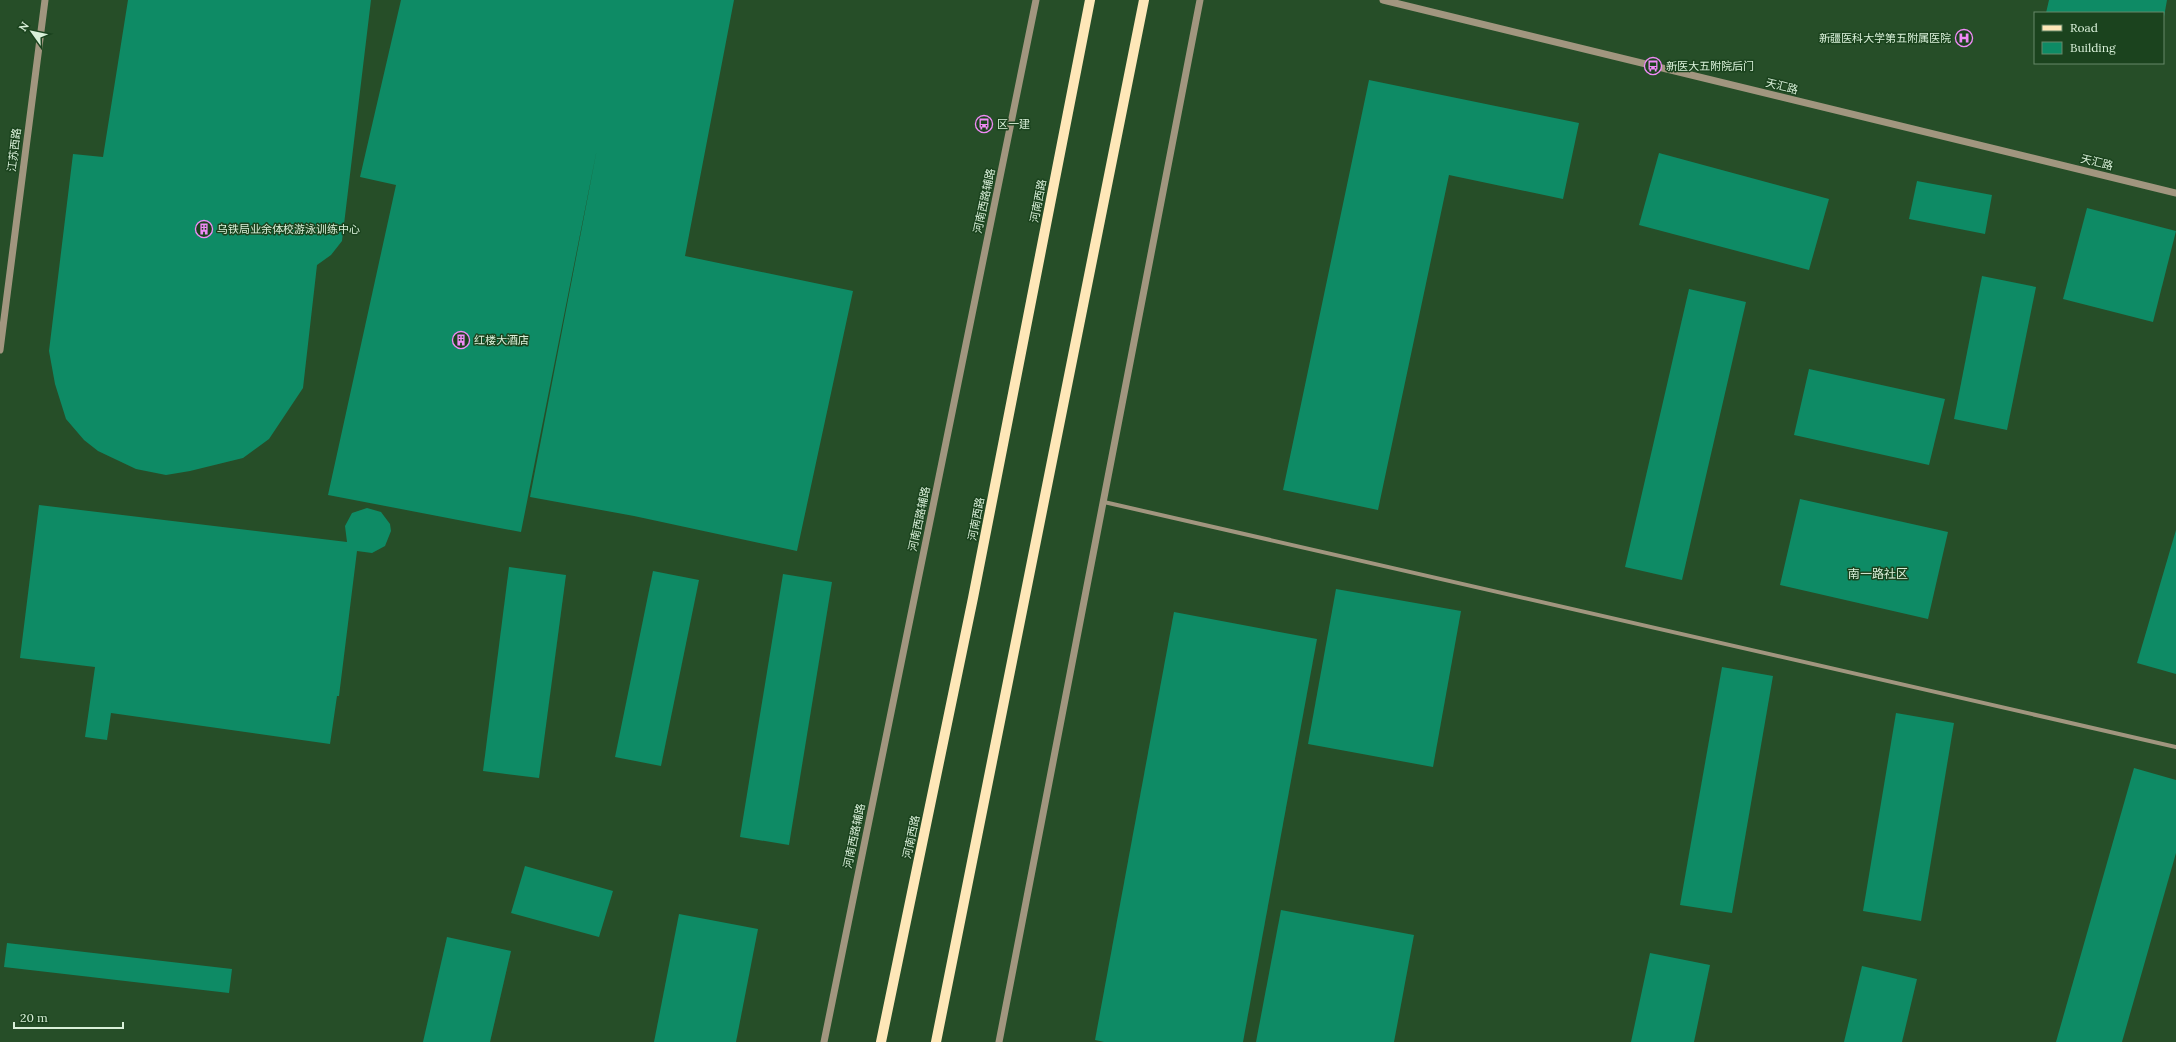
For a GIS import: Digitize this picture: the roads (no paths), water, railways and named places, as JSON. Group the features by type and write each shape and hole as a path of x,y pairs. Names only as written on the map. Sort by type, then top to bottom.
{"main road":[{"name":"河南西路","path":"881,1042 974,590 1090,0"},
{"path":"936,1042 1144,0"}],"street":[{"name":"江苏西路","path":"0,350 45,0"},
{"name":"河南西路辅路","path":"824,1042 1036,0"},
{"path":"999,1042 1200,0"},
{"name":"天汇路","path":"1382,0 2176,193"},
{"path":"1104,502 2176,747"}],"place":[{"name":"新疆医科大学第五附属医院","path":"1964,38"},
{"name":"新医大五附院后门","path":"1653,66"},
{"name":"区一建","path":"984,124"},
{"name":"乌铁局业余体校游泳训练中心","path":"204,229"},
{"name":"红楼大酒店","path":"461,340"}],"district":[{"name":"南一路社区","path":"1878,573"}]}
